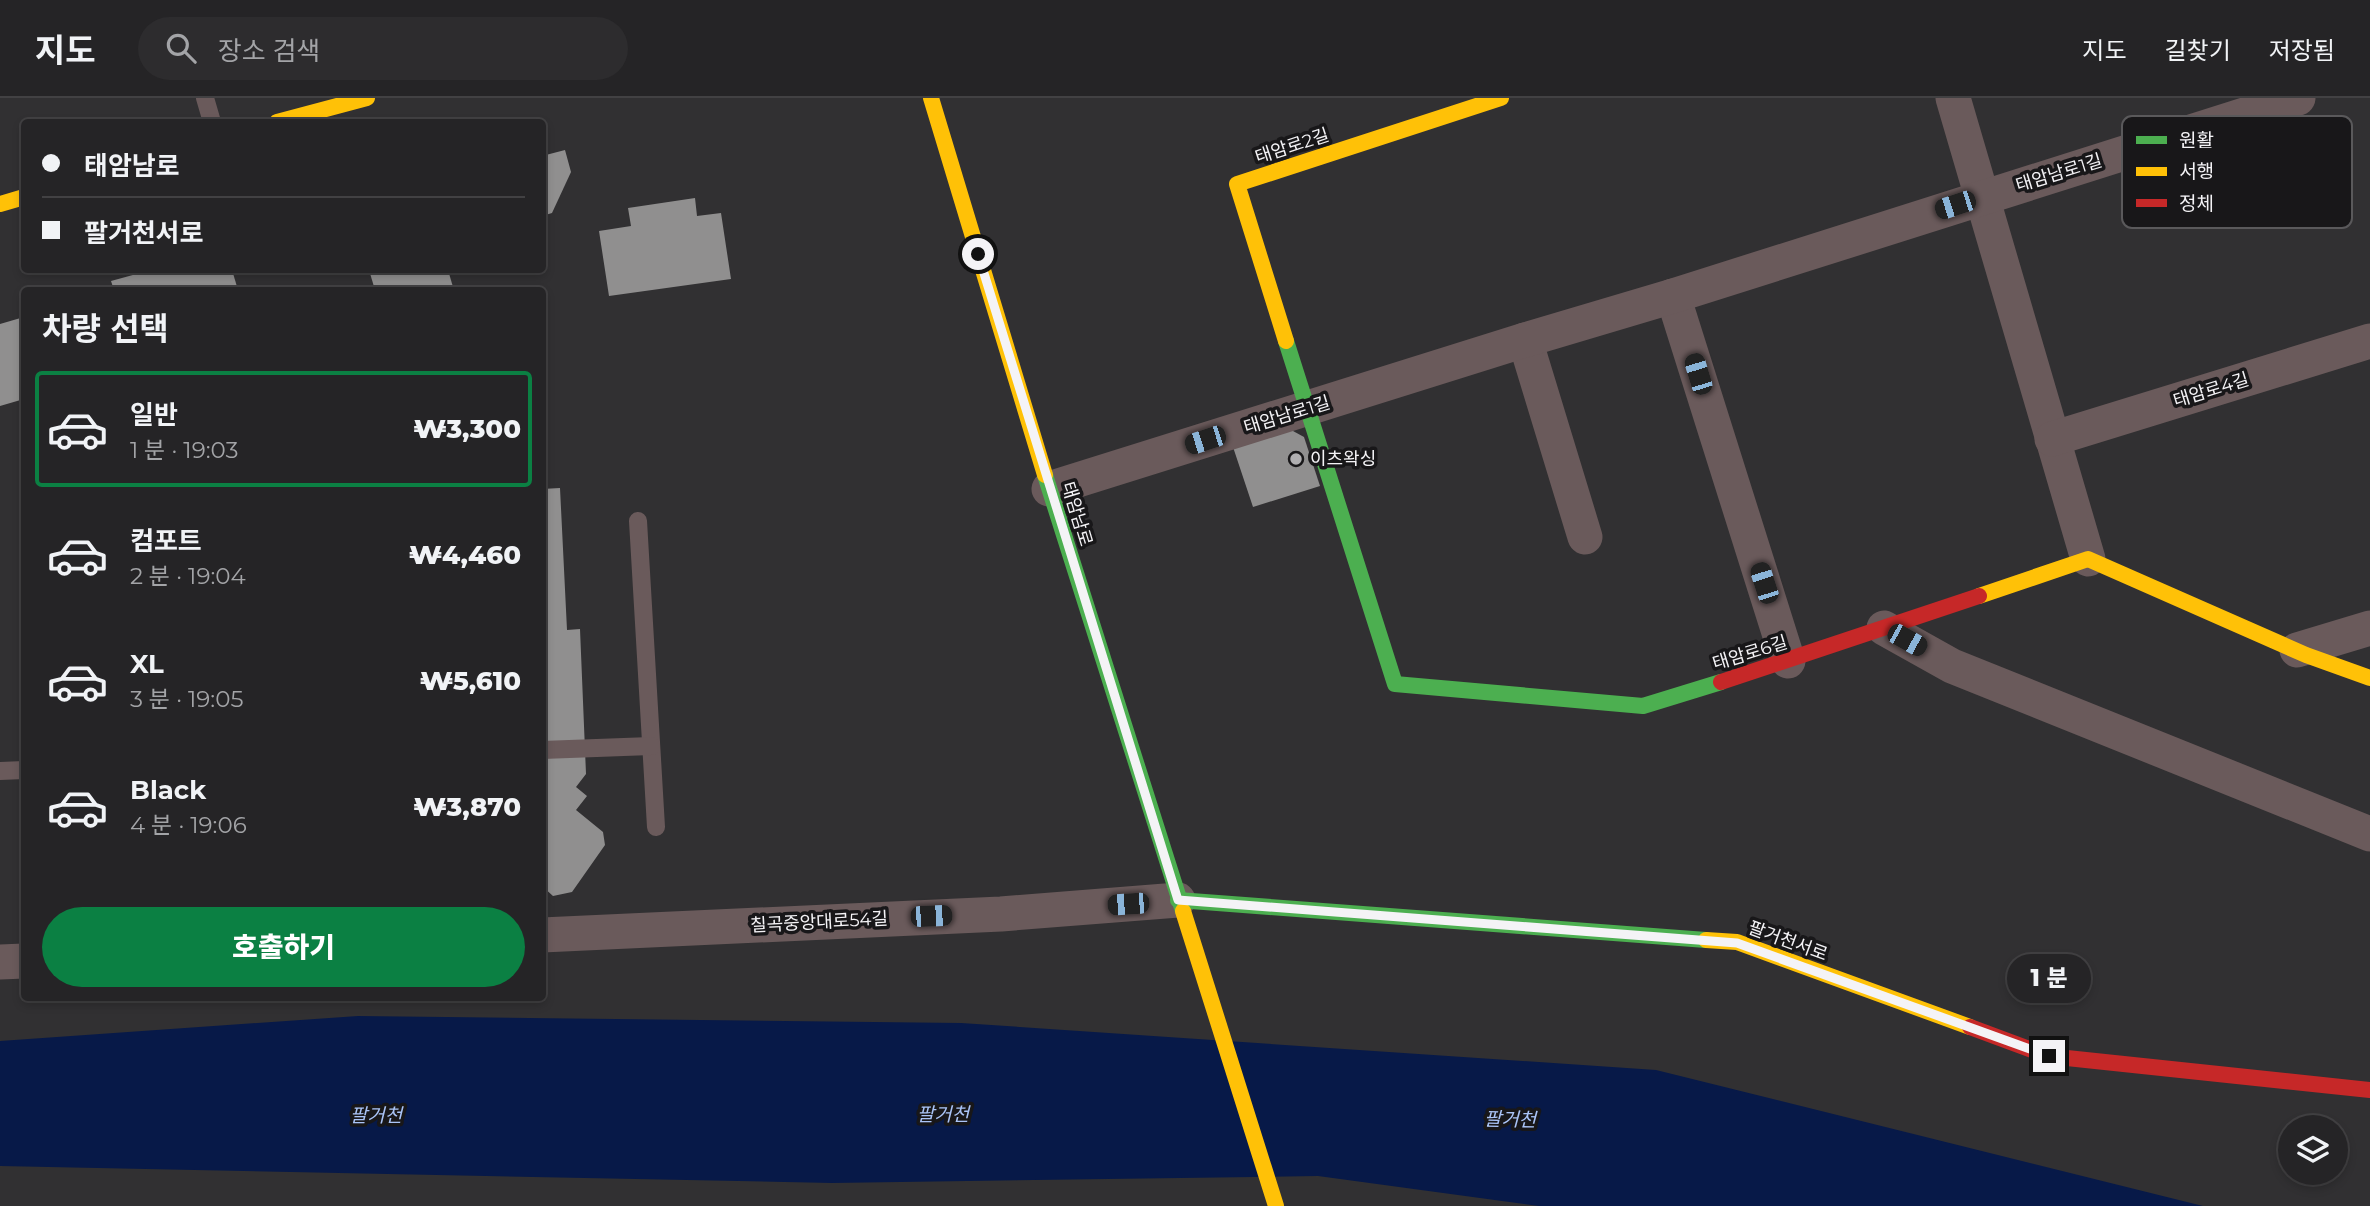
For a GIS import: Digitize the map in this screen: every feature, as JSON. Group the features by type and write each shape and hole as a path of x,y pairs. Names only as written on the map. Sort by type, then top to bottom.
{"main road":[{"path":"288,119 367,98"},
{"name":"태암남로","path":"931,98 1049,489 1276,1206"},
{"name":"태암로2길","path":"1309,408 1237,184 1501,98"},
{"path":"0,204 21,198"},
{"name":"태암로6길","path":"1309,408 1395,684 1643,706 1788,662 2088,559"},
{"path":"2088,559 2297,650 2370,678"},
{"name":"팔거천서로","path":"1178,900 1737,943 2049,1056 2370,1090"}],"street":[{"path":"1953,98 2088,559"},
{"name":"태암남로1길","path":"2240,116 2298,98"},
{"name":"태암남로1길","path":"1049,489 1673,296 2122,153"},
{"path":"1673,296 1788,662"},
{"path":"1525,340 1585,537"},
{"name":"태암로4길","path":"2052,439 2370,341"},
{"path":"1884,628 1952,666 2370,834"},
{"path":"2297,650 2370,628"},
{"name":"칠곡중앙대로54길","path":"546,935 1000,914 1178,900"},
{"path":"0,962 21,961"}],"lane":[{"path":"205,98 211,119"},
{"path":"292,98 298,116"},
{"path":"638,521 656,827"},
{"path":"546,750 651,746"},
{"path":"0,771 21,770"}],"water":[{"name":"팔거천","path":"358,1016 961,1023 1656,1070 2203,1206 1539,1206 1318,1176 832,1183 0,1166 0,1041"}],"building":[{"path":"565,150 571,172 552,213 546,215 546,155"},
{"path":"695,198 697,216 721,213 731,279 609,296 599,231 631,226 628,208"},
{"path":"140,273 233,273 237,287 113,287 111,281"},
{"path":"370,273 449,273 453,287 374,287"},
{"path":"21,318 21,400 0,406 0,324"},
{"path":"1282,425 1304,437 1320,486 1253,507 1231,441"},
{"path":"560,488 567,630 580,629 586,774 576,787 587,796 576,810 603,832 605,845 572,892 553,896 546,890 546,489"}],"traffic: fast":[{"path":"1286,341 1395,684 1643,706 1721,682"},
{"path":"1045,475 1183,911"},
{"path":"1178,900 1706,940"}],"traffic: slow":[{"path":"288,119 367,98"},
{"path":"931,98 1045,475"},
{"path":"1286,341 1237,184 1501,98"},
{"path":"0,204 21,198"},
{"path":"1979,596 2088,559 2306,655 2370,678"},
{"path":"1183,911 1276,1206"},
{"path":"1706,940 1737,942 1970,1027"}],"traffic: jam":[{"path":"1721,682 1979,596"},
{"path":"1970,1027 2048,1056 2370,1090"}],"place":[{"name":"이츠왁싱","path":"1296,459"}],"route":[{"path":"978,254 1178,900 1737,943 2049,1056"}]}
